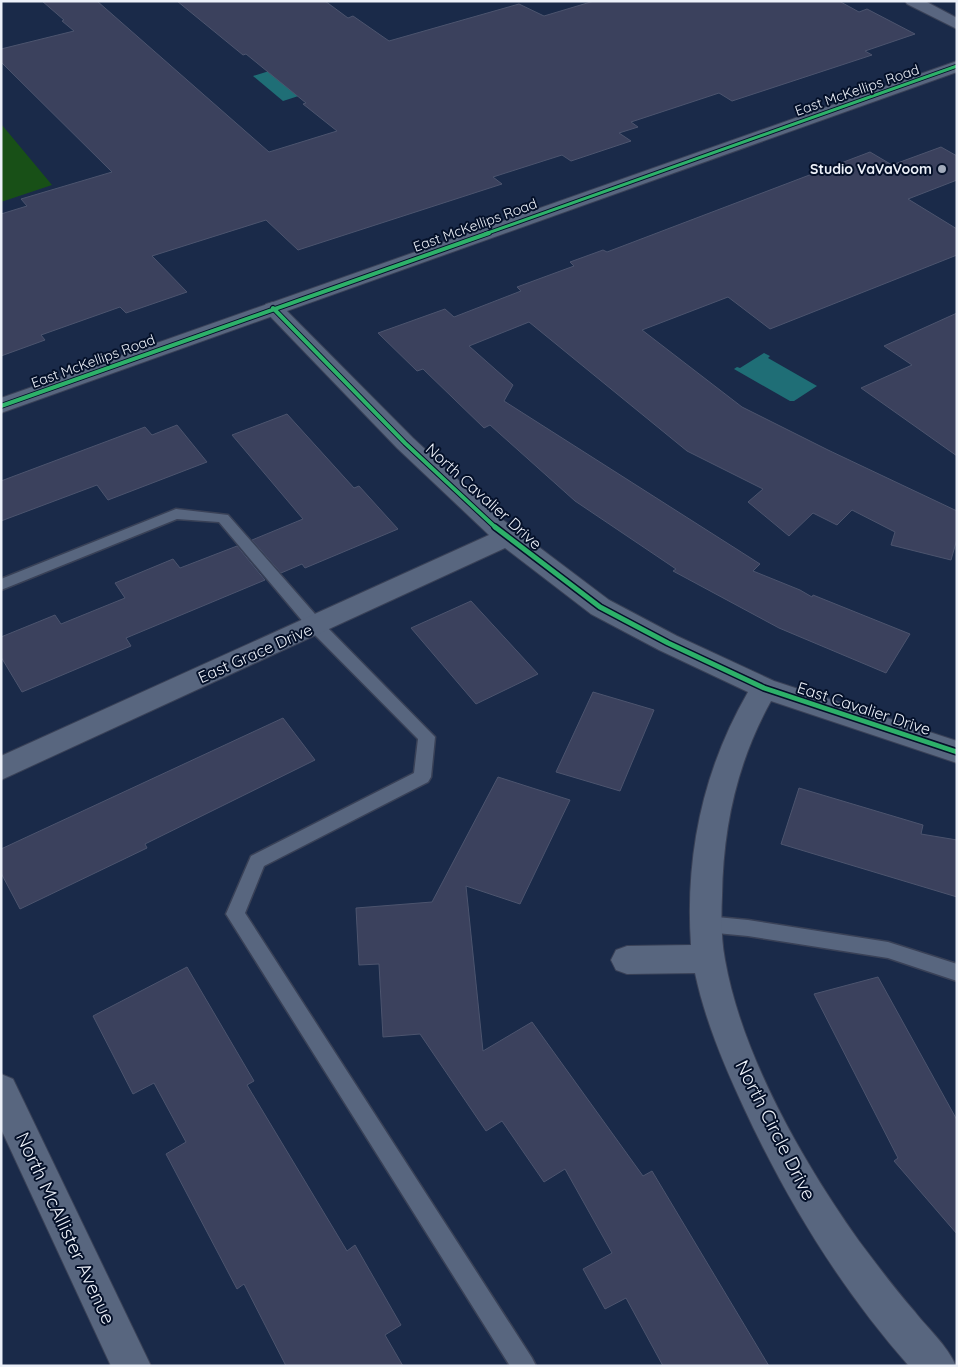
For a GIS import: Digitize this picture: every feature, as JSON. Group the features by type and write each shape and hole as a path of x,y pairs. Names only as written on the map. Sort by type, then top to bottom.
{"main road":[{"path":"913,1 957,24"}],"street":[{"name":"East McKellips Road","path":"1,406 957,66"},
{"name":"North Cavalier Drive","path":"273,308 405,443 486,520 508,538 600,607 668,643 764,688"},
{"name":"East Grace Drive","path":"1,769 508,538"},
{"name":"East Cavalier Drive","path":"764,688 957,752"},
{"name":"North Circle Drive","path":"764,688 747,716 727,765 713,813 706,863 706,924 709,959 719,1003 744,1075 785,1156 842,1250 902,1330 936,1366"},
{"path":"627,960 709,959"},
{"name":"North McAllister Avenue","path":"1,1090 131,1366"}],"lane":[{"path":"1,585 176,514 223,518 316,626 427,737 422,777 256,861 235,914 524,1366"},
{"path":"706,924 748,928 888,950 957,973"}],"green space":[{"path":"2,125 52,185 1,202"}],"shaded area":[{"path":"279,68 311,92 283,101 253,76"},
{"path":"764,353 770,356 768,358 817,386 794,401 790,401 734,369 740,368"}],"building":[{"path":"42,1 97,1 269,152 337,131 246,54 243,55 177,1 325,1 348,18 353,16 389,41 519,4 544,16 594,1 839,1 859,12 867,9 915,34 865,51 872,55 732,101 719,93 631,122 638,127 619,133 631,141 571,161 562,155 493,177 502,184 298,250 266,220 152,256 187,292 126,313 120,307 41,335 45,340 1,356 1,214 27,206 21,199 112,172 1,62 1,49 74,31"},
{"path":"941,147 957,156 957,180 908,199 957,229 957,255 770,329 728,297 642,330 742,407 957,511 957,539 951,560 891,545 895,532 852,510 837,525 813,513 789,536 748,502 763,489 687,451 529,322 469,346 513,385 504,401 760,564 753,571 800,590 812,597 813,595 910,634 886,673 779,628 673,571 676,569 575,501 490,425 484,428 423,369 417,371 378,333 445,309 454,317 521,291 517,287 574,266 570,262 603,250 607,252 870,152 892,165"},
{"path":"957,313 957,456 861,388 912,365 884,346"},
{"path":"287,414 354,488 359,486 398,529 305,568 302,564 281,573 252,540 303,519 232,435"},
{"path":"177,425 207,462 108,500 97,485 1,521 1,481 145,427 152,435"},
{"path":"237,546 265,580 126,638 131,646 22,692 1,657 1,637 55,615 61,624 125,598 115,583 173,559 180,568"},
{"path":"471,601 538,674 476,704 411,628"},
{"path":"593,692 654,710 620,791 556,772"},
{"path":"283,718 315,760 145,844 147,848 20,909 1,873 1,849"},
{"path":"498,777 570,800 520,904 466,886 483,1051 532,1022 643,1176 652,1171 769,1366 663,1366 626,1298 605,1309 583,1269 612,1253 565,1169 544,1182 502,1121 486,1131 420,1034 383,1037 379,964 359,965 356,908 432,902"},
{"path":"799,788 923,825 921,834 957,840 957,897 781,844"},
{"path":"187,967 254,1081 247,1085 347,1251 355,1245 401,1325 385,1335 403,1366 286,1366 244,1284 237,1289 166,1154 186,1142 154,1083 133,1094 93,1016"},
{"path":"878,977 957,1120 957,1234 894,1161 898,1158 814,994"}],"cycle path":[{"path":"1,406 957,66"},
{"path":"273,308 405,443 486,520 600,607 668,643 764,688 957,752"}],"place":[{"name":"Studio VaVaVoom","path":"942,169"}]}
